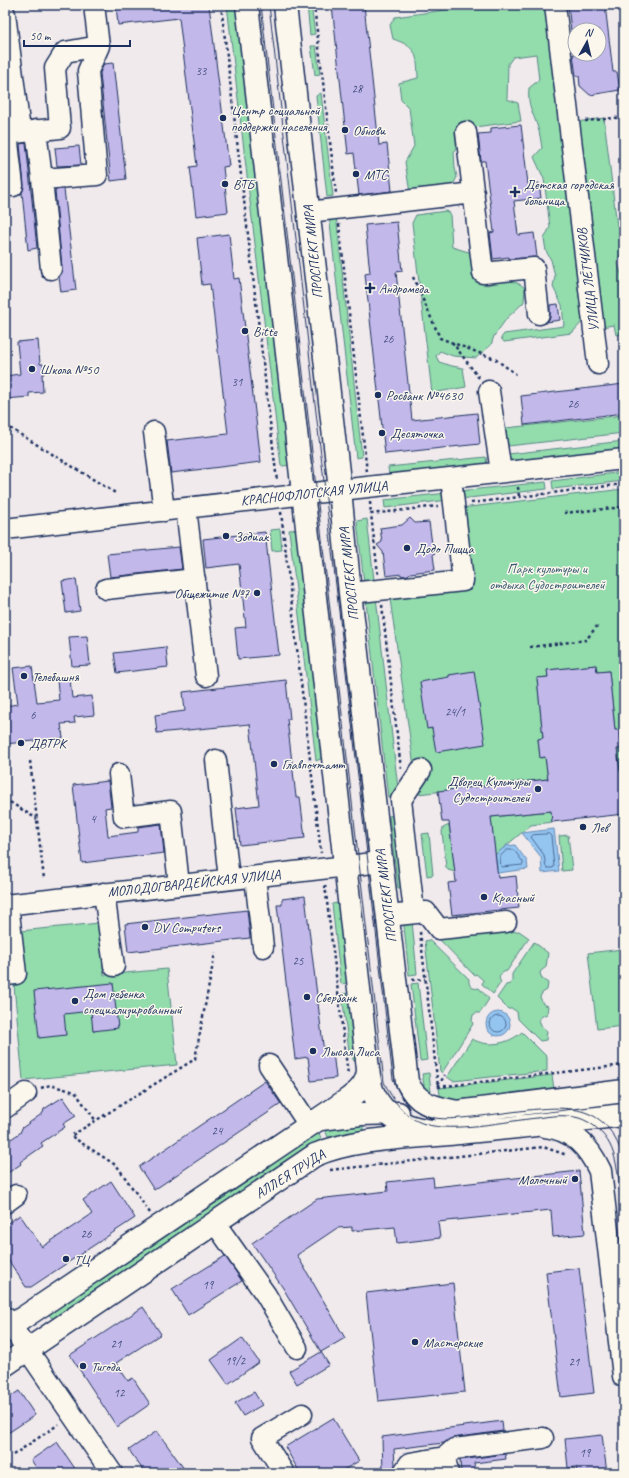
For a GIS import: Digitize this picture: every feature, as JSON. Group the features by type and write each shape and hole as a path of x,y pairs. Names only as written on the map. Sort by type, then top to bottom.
{"main road":[{"path":"247,5 345,866 357,1070 372,1088 376,1098 389,1113 403,1124 426,1132 460,1133"},
{"name":"ПРОСПЕКТ МИРА","path":"285,5 340,490 350,593 407,1082 419,1099 438,1108 457,1112"},
{"path":"312,1122 344,1102 359,1090 365,1083 368,1076 357,1070"},
{"name":"АЛЛЕЯ ТРУДА","path":"7,1324 312,1122 361,1114 457,1112 624,1091"},
{"path":"568,1098 591,1102 620,1120"},
{"name":"АЛЛЕЯ ТРУДА","path":"5,1365 315,1156 329,1149 365,1142 538,1125 620,1120"},
{"path":"538,1125 555,1127 571,1135 582,1143 590,1152 600,1171 624,1376"}],"street":[{"path":"42,180 97,175 88,71 99,46 94,5"},
{"name":"УЛИЦА ЛЁТЧИКОВ","path":"555,5 598,364"},
{"path":"5,14 9,71 17,130 13,186"},
{"path":"17,130 60,128 55,68 65,52 99,46"},
{"path":"17,130 42,180 51,269"},
{"path":"466,132 483,273 534,268 539,314"},
{"path":"308,212 474,193"},
{"path":"489,391 501,472"},
{"path":"154,432 164,510"},
{"name":"КРАСНОФЛОТСКАЯ УЛИЦА","path":"5,529 302,494 624,459"},
{"path":"350,593 463,581 451,478"},
{"path":"186,508 206,676"},
{"path":"106,589 195,579"},
{"path":"216,760 229,879"},
{"path":"416,908 401,800 421,770"},
{"path":"119,774 124,817 171,811 179,885"},
{"path":"375,803 401,800"},
{"name":"МОЛОДОГВАРДЕЙСКАЯ УЛИЦА","path":"7,904 382,862"},
{"path":"255,877 263,947"},
{"path":"104,893 114,966"},
{"path":"5,975 16,974 7,904"},
{"path":"388,916 416,908 426,912 439,929 506,922"},
{"path":"269,1065 312,1122"},
{"path":"5,1108 26,1093"},
{"path":"215,1224 266,1295 297,1348"},
{"path":"7,1324 28,1350 112,1473"},
{"path":"284,1473 262,1438 302,1414"},
{"path":"403,1473 410,1463 446,1465 454,1449 543,1438"}],"path":[{"path":"221,5 323,868 357,1070"},
{"path":"314,5 372,514"},
{"path":"569,123 624,117"},
{"path":"413,277 440,338 494,359 516,374"},
{"path":"451,342 489,391"},
{"path":"5,425 117,494"},
{"path":"564,513 624,507"},
{"path":"530,647 586,640 597,626"},
{"path":"30,762 44,879"},
{"path":"5,799 36,819"},
{"path":"416,908 438,1086"},
{"path":"152,1217 117,1166 71,1136 195,1059 215,953"},
{"path":"412,980 425,979"},
{"path":"609,1063 610,1067"},
{"path":"438,1086 547,1072 624,1065"},
{"path":"438,1086 444,1075"},
{"path":"26,1093 50,1085 75,1092 96,1120"},
{"path":"324,1171 543,1147 573,1157"},
{"path":"13,1455 72,1415"}],"green space":[{"path":"227,5 242,5 295,465 281,466"},
{"path":"307,5 311,5 315,34 310,35"},
{"path":"454,5 548,5 582,322 572,333 504,342 501,338 504,334 564,326 562,305 553,287 555,276 551,260 546,251 544,239 550,227 544,179 534,157 542,148 539,130 529,100 529,88 539,80 536,54 513,57 508,64 507,99 518,103 521,121 459,129 459,145 454,152 457,177 452,187 410,193 405,162 414,146 409,108 401,100 399,83 418,78 417,63 414,52 407,45 393,39 390,25 395,17 452,9"},
{"path":"311,46 316,46 320,74 315,75"},
{"path":"321,93 333,196 327,197 316,96"},
{"path":"604,118 617,226 624,225 624,258 619,256 618,264 622,276 624,275 624,334 616,335 614,325 601,327 577,122"},
{"path":"446,211 450,214 452,247 472,253 474,278 487,285 507,281 516,282 525,288 524,302 507,318 494,336 491,345 476,358 453,356 440,351 436,356 439,362 463,368 466,387 432,393 412,223 416,215"},
{"path":"329,214 336,214 362,457 356,458"},
{"path":"624,415 624,433 508,446 506,428"},
{"path":"624,441 624,452 509,464 508,454"},
{"path":"486,457 487,466 389,476 388,467"},
{"path":"624,472 624,481 553,489 552,481"},
{"path":"546,482 547,489 460,499 459,491"},
{"name":"Парк культуры и отдыха Судостроителей","path":"624,489 624,771 620,771 617,749 622,748 620,730 615,730 609,671 597,672 596,665 548,670 548,677 537,678 543,738 538,739 540,757 545,757 548,779 418,794 390,599 471,590 461,508"},
{"path":"447,493 448,500 385,508 384,500"},
{"path":"367,519 399,797 388,798 357,521"},
{"path":"280,529 282,550 272,551 270,530"},
{"path":"301,529 327,756 316,761 289,530"},
{"path":"551,811 552,822 531,825 495,855 491,817"},
{"path":"400,814 409,887 398,888 389,816"},
{"path":"449,825 455,872 448,870 446,867 442,832 443,828"},
{"path":"429,833 433,875 427,876 422,834"},
{"path":"568,835 572,870 562,871 559,836"},
{"path":"343,902 352,982 341,984 332,904"},
{"path":"403,917 412,921 417,974 409,975"},
{"path":"99,923 104,975 167,969 177,1065 23,1080 13,975 20,931"},
{"path":"519,931 529,938 507,971 500,975 499,978 501,982 493,994 482,984 483,980 476,974 474,975 439,939"},
{"path":"429,940 469,979 469,984 471,987 479,988 489,999 480,1013 473,1015 473,1024 442,1073 440,1071 425,941"},
{"path":"534,942 548,953 546,967 540,973 542,979 548,983 547,990 542,993 540,997 543,1004 548,1006 547,1014 542,1016 539,1020 542,1027 547,1031 546,1040 540,1041 518,1019 517,1012 513,1009 508,1009 497,998 506,985 510,984 512,981 512,974"},
{"path":"623,949 624,1026 597,1029 588,953"},
{"path":"418,983 427,1060 420,1061 411,984"},
{"path":"354,992 362,1063 354,1061 349,1051 342,994"},
{"path":"522,1032 547,1057 547,1071 453,1081 447,1077 472,1039 478,1042 492,1044 505,1042"},
{"path":"429,1073 431,1092 425,1091 422,1074"},
{"path":"552,1075 554,1089 441,1102 439,1088"},
{"path":"363,1124 363,1130 360,1133 328,1137 323,1126"},
{"path":"317,1129 322,1140 58,1319 50,1316 49,1313"}],"water":[{"path":"554,829 559,871 542,873 541,857 522,833"},
{"path":"515,845 527,861 528,869 497,873 495,855 506,846"},
{"path":"498,1012 503,1013 509,1019 509,1029 503,1035 498,1036 493,1035 487,1029 486,1024 487,1019 493,1013"}],"building":[{"path":"116,5 209,5 229,166 223,167 228,212 196,216 190,167 197,166 179,18 118,25"},
{"path":"332,5 364,5 379,145 387,144 392,191 359,195 354,153 348,154"},
{"path":"568,5 605,5 613,72 617,72 620,90 590,95 580,86 579,76 576,76 574,62 607,62 607,22 570,22"},
{"path":"113,63 126,179 111,181 100,73 104,64"},
{"name":"Детская городская больница","path":"521,125 528,184 539,183 541,198 514,201 518,235 534,233 537,257 509,259 509,257 493,259 490,233 494,232 485,161 481,161 478,134 491,133 491,128"},
{"path":"26,143 37,248 28,250 22,193 24,185 20,144"},
{"path":"79,146 81,165 57,166 55,148"},
{"path":"64,189 76,290 61,292 59,277 62,273 62,268 55,190"},
{"path":"397,222 402,271 396,272 412,420 477,413 480,444 385,454 365,274 370,273 365,225"},
{"path":"229,234 234,279 239,278 261,462 171,473 167,441 228,434 210,284 202,285 197,238"},
{"path":"558,304 560,320 547,322 550,318 550,305"},
{"name":"Школа №50","path":"38,340 40,364 43,364 44,374 42,374 43,392 29,393 29,397 5,399 5,376 20,374 17,342"},
{"path":"624,384 624,413 524,425 521,396"},
{"name":"Додо Пицца","path":"410,518 415,523 429,522 432,544 437,551 433,555 435,570 410,573 402,576 401,574 386,576 383,552 377,545 382,542 380,528 402,525"},
{"name":"Общежитие №7","path":"265,532 279,655 238,659 235,628 246,627 239,564 206,568 203,539"},
{"path":"179,547 182,569 110,577 107,554"},
{"path":"76,579 80,611 66,613 62,581"},
{"path":"87,636 90,665 72,666 69,637"},
{"path":"166,647 168,667 117,673 114,653"},
{"name":"Дворец Культуры Судостроителей","path":"596,665 597,672 609,671 615,730 620,730 622,749 617,749 620,771 624,771 624,814 552,822 551,811 491,817 498,878 516,876 519,908 452,915 448,883 456,882 449,822 442,822 438,791 548,779 545,757 540,758 538,739 543,738 537,678 548,677 547,670"},
{"path":"32,666 37,702 59,700 57,680 70,679 72,698 92,696 94,715 74,717 75,723 61,724 63,738 5,744 5,706 18,704 13,668"},
{"path":"474,671 485,744 436,752 432,728 427,729 420,682"},
{"name":"Главпочтамт","path":"286,680 290,719 287,719 296,797 300,797 305,838 240,845 236,808 259,805 250,724 157,733 155,715 185,711 183,692"},
{"path":"108,781 111,807 105,808 108,836 138,832 138,827 161,824 164,853 82,863 73,785"},
{"path":"305,896 324,1053 333,1052 336,1078 311,1081 308,1057 295,1059 277,905 282,905 282,899"},
{"path":"247,910 250,938 128,952 125,924"},
{"name":"Дом ребенка специализированный","path":"113,983 118,1028 93,1031 91,1011 64,1014 66,1035 39,1038 34,991"},
{"path":"265,1081 281,1104 154,1190 139,1167"},
{"path":"63,1097 76,1116 63,1124 65,1127 41,1143 43,1146 20,1162 21,1164 5,1175 5,1143 20,1133 22,1128 43,1113 44,1109"},
{"path":"579,1171 585,1234 553,1237 551,1210 438,1222 440,1238 397,1243 395,1227 352,1231 352,1227 337,1228 297,1255 345,1338 321,1352 283,1288 252,1243 317,1199 388,1191 387,1182 433,1177 434,1187"},
{"path":"111,1181 135,1218 31,1287 26,1287 5,1255 5,1225 20,1215 42,1247 92,1214 83,1200"},
{"path":"225,1256 242,1281 188,1315 172,1289"},
{"path":"579,1268 594,1393 561,1397 546,1272"},
{"name":"Мастерские","path":"453,1283 465,1392 378,1401 366,1293"},
{"path":"143,1307 161,1334 116,1363 128,1381 133,1378 150,1404 117,1427 70,1355"},
{"path":"242,1338 259,1362 228,1384 211,1360"},
{"path":"321,1352 329,1365 297,1384 289,1371"},
{"path":"19,1391 35,1415 5,1435 5,1400"},
{"path":"254,1392 262,1405 243,1416 235,1403"},
{"path":"333,1418 359,1461 338,1473 300,1473 285,1447"},
{"path":"502,1421 503,1431 453,1438 444,1443 394,1449 395,1465 392,1473 383,1473 382,1437"},
{"path":"157,1431 187,1473 145,1473 129,1450"},
{"path":"602,1435 607,1473 577,1473 576,1467 568,1468 565,1439"},
{"path":"57,1442 78,1473 40,1473 31,1460"},
{"path":"505,1454 506,1459 474,1463 475,1473 461,1473 460,1460"}],"tram line":[{"path":"261,5 384,1082 400,1108 411,1117 425,1124 464,1127 558,1116 574,1117 588,1122 597,1128 604,1136 613,1153 620,1186 624,1229"},
{"path":"269,5 393,1079 402,1096 410,1106 432,1118 444,1119 473,1117 561,1108 588,1113 609,1129 617,1142 624,1160"}],"place":[{"name":"Центр социальной поддержки населения","path":"223,118"},
{"name":"Обнови","path":"345,130"},
{"name":"МТС","path":"356,174"},
{"name":"ВТБ","path":"225,184"},
{"name":"Детская городская больница","path":"515,192"},
{"name":"Андромеда","path":"370,288"},
{"name":"Bitte","path":"245,331"},
{"name":"Школа №50","path":"32,369"},
{"name":"Росбанк №4630","path":"378,395"},
{"name":"Десяточка","path":"382,433"},
{"name":"Зодиак","path":"226,536"},
{"name":"Додо Пицца","path":"407,548"},
{"name":"Общежитие №7","path":"257,593"},
{"name":"Телебашня","path":"24,676"},
{"name":"ДВТРК","path":"21,743"},
{"name":"Главпочтамт","path":"274,764"},
{"name":"Дворец Культуры Судостроителей","path":"538,789"},
{"name":"Лев","path":"583,827"},
{"name":"Красный","path":"484,897"},
{"name":"DV Computers","path":"145,927"},
{"name":"Сбербанк","path":"307,997"},
{"name":"Дом ребенка специализированный","path":"75,1001"},
{"name":"Лысая Лиса","path":"313,1051"},
{"name":"Молочный","path":"575,1179"},
{"name":"ТЦ","path":"66,1259"},
{"name":"Мастерские","path":"415,1342"},
{"name":"Тигода","path":"83,1366"}]}
